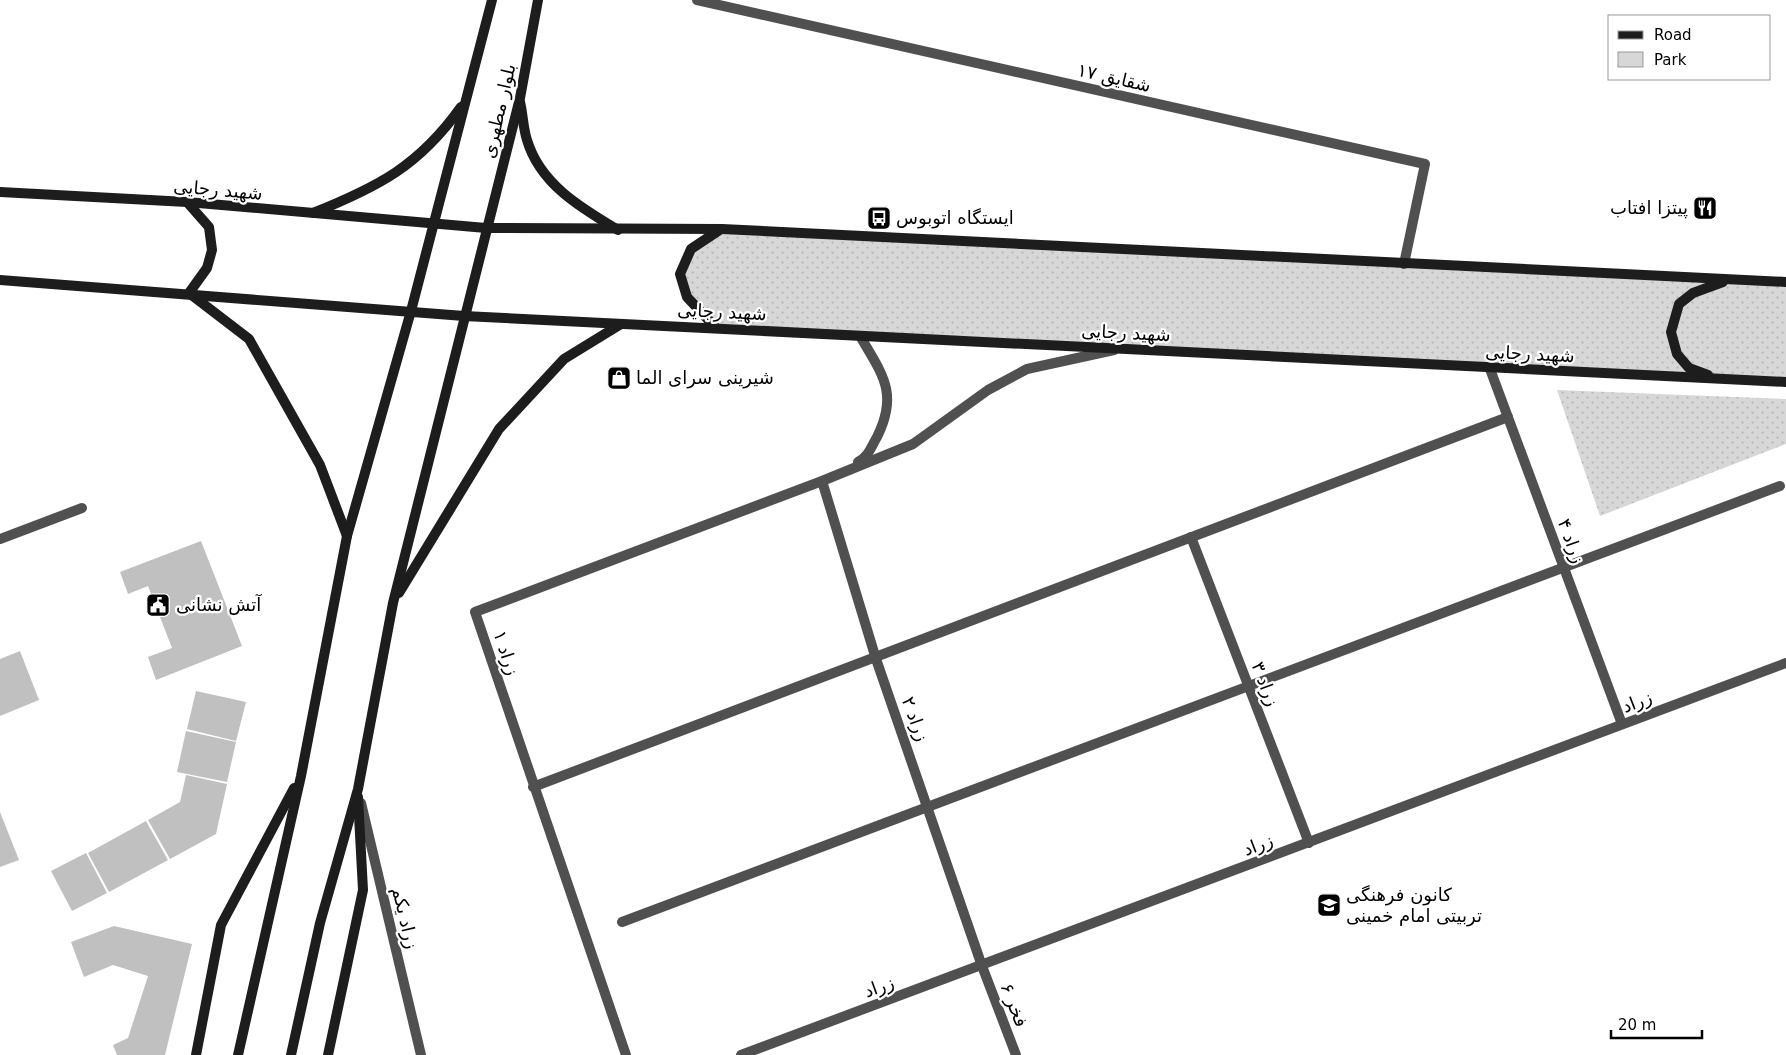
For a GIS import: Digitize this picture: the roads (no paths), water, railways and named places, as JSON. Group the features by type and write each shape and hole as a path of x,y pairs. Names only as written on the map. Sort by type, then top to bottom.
{"street":[{"name":"بلوار مطهری","path":"238,1055 301,776 347,536 410,311 492,0"},
{"name":"بلوار مطهری","path":"358,789 393,603 520,98 538,0"},
{"name":"شقایق ۱۷","path":"697,0 1425,164 1404,264"},
{"path":"520,98 527,141 547,178 579,207 619,230"},
{"path":"310,214 371,189 398,172 440,135 464,103"},
{"name":"شهید رجایی","path":"1,191 187,202 486,228"},
{"path":"187,202 209,227 212,250 208,268 189,293"},
{"path":"486,228 722,229 1786,282"},
{"path":"716,328 687,298 680,274 691,249 722,229"},
{"path":"1716,378 1689,368 1678,354 1671,332 1679,304 1693,293 1731,279"},
{"path":"0,280 410,311"},
{"path":"189,293 249,339 320,465 347,536"},
{"name":"شهید رجایی","path":"410,311 464,316 1490,369 1786,382"},
{"path":"393,603 498,429 564,359 622,323"},
{"path":"822,481 866,457 882,426 889,397 881,372 860,336"},
{"path":"822,481 913,444 988,390 1027,369 1118,349"},
{"name":"زراد ۴","path":"1490,369 1622,724"},
{"path":"533,787 1508,417"},
{"name":"زراد ۲","path":"822,481 876,658 982,966"},
{"name":"زراد ۱","path":"626,1055 533,787 475,612 822,481"},
{"path":"622,922 1780,486"},
{"path":"0,539 82,508"},
{"name":"زراد ۳","path":"1191,537 1308,843"},
{"name":"زراد","path":"741,1055 1786,663"},
{"path":"196,1055 221,925 301,776"},
{"path":"291,1055 320,923 358,789"},
{"path":"328,1055 363,890 358,789"},
{"name":"زراد یکم","path":"358,789 421,1055"},
{"name":"فخر ۶","path":"982,966 1016,1055"}],"place":[{"name":"پیتزا افتاب","path":"1705,208"},
{"name":"ایستگاه اتوبوس","path":"879,218"},
{"name":"شیرینی سرای الما","path":"619,378"},
{"name":"آتش نشانی","path":"158,605"},
{"name":"کانون فرهنگی تربیتی امام خمینی","path":"1329,905"}]}
